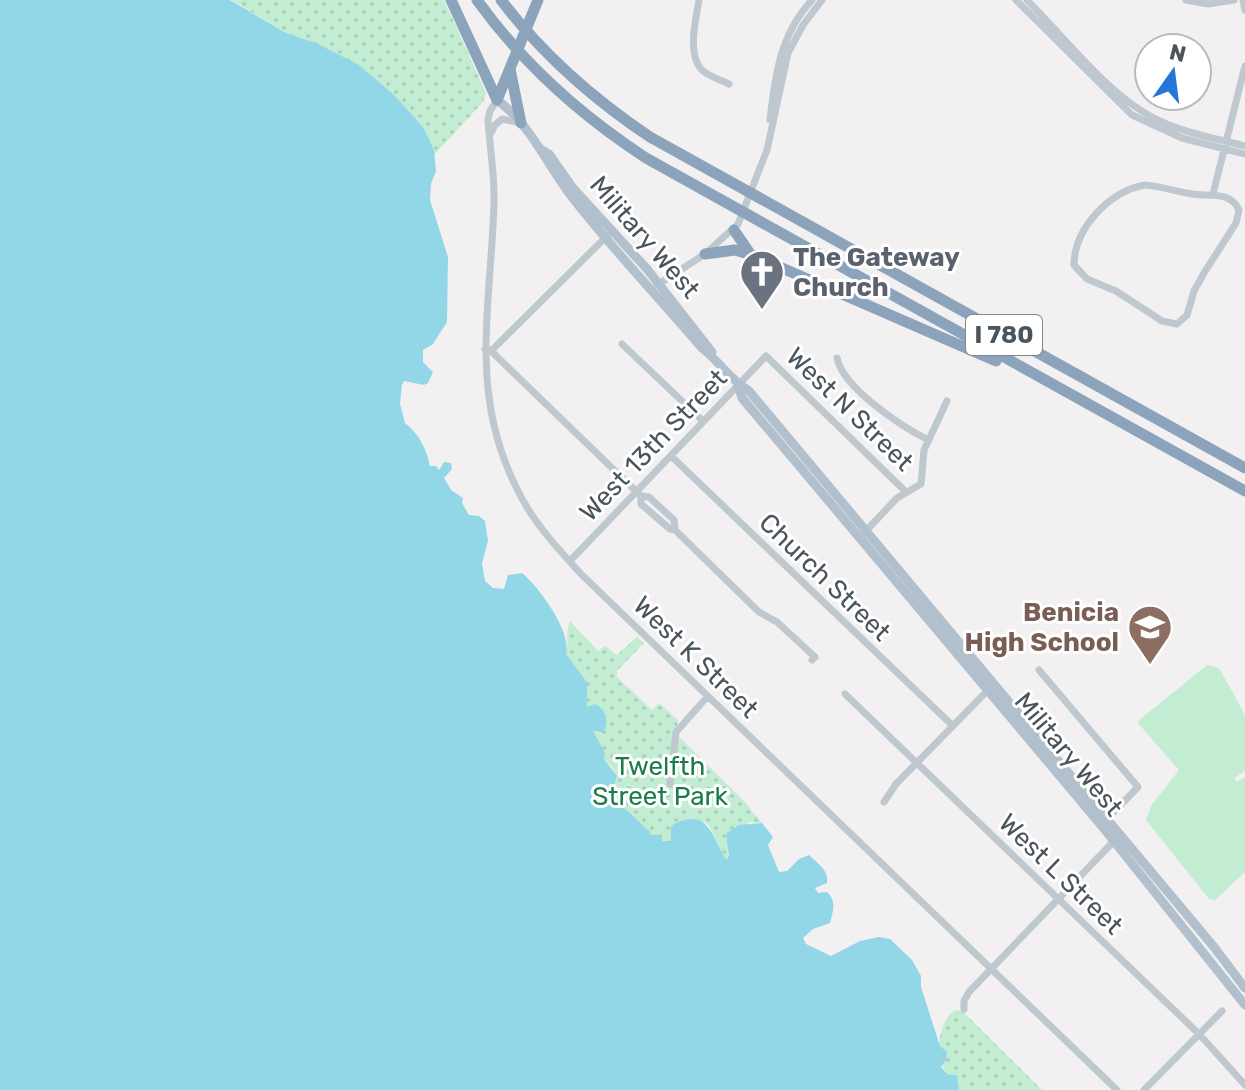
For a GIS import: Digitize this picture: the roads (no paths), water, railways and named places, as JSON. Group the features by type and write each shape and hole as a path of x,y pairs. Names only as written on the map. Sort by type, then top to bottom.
{"highway":[{"path":"451,0 497,100"},
{"name":"I 780","path":"477,0 537,71 612,136 730,206 1245,491"},
{"name":"I 780","path":"504,0 545,52 582,87 625,120 735,186 1245,468"},
{"path":"497,100 538,0"},
{"path":"510,69 521,123"},
{"path":"734,230 752,255"},
{"path":"705,254 735,250 752,255 928,330 1080,400"}],"main road":[{"name":"Military West","path":"497,100 521,123 539,148 549,154 609,234 708,344 715,358 738,385 742,398 864,533 990,688 1245,988"},
{"name":"Military West","path":"1117,838 1245,1005"}],"street":[{"path":"699,0 694,40 696,59 701,68 729,84"},
{"path":"767,150 776,65 796,21 812,0"},
{"path":"656,287 734,230 747,205 767,150 788,53 803,25 822,0"},
{"path":"1016,0 1132,115 1172,134 1245,146"},
{"path":"1027,0 1137,108 1175,127 1245,154"},
{"path":"1186,0 1208,4 1234,0"},
{"path":"1243,0 1245,10"},
{"path":"1213,194 1242,96 1245,66"},
{"name":"West K Street","path":"497,100 490,113 489,139 494,193 486,389 498,446 527,508 570,561 1117,1090"},
{"path":"489,139 495,125 502,119 521,123"},
{"path":"1145,185 1193,195 1213,194 1235,202 1239,215 1194,291 1187,315 1177,324 1162,321 1116,291 1087,279 1077,270 1074,255 1081,236 1108,203 1122,192 1145,185"},
{"path":"609,234 488,350 639,494 649,497 674,520 675,530 759,612 777,622 815,657 812,660"},
{"path":"622,344 703,421"},
{"name":"West 13th Street","path":"570,561 639,494 766,356"},
{"name":"West N Street","path":"766,356 905,491"},
{"path":"837,358 843,374 863,393 896,422 928,440"},
{"path":"864,533 905,491 921,484 922,459 947,401"},
{"name":"Church Street","path":"671,456 953,726"},
{"path":"1039,670 1138,787 1104,822"},
{"path":"884,802 896,784 990,688"},
{"name":"West L Street","path":"845,694 1199,1034 1245,1085"},
{"path":"670,784 676,732 708,696"},
{"path":"964,1009 966,996 1117,838"},
{"path":"1144,1090 1222,1011"}],"water":[{"path":"0,0 230,0 286,33 316,43 359,65 394,95 423,127 434,150 436,171 430,200 448,257 447,322 433,344 423,350 423,362 433,372 428,383 404,381 400,404 405,423 421,441 430,466 436,466 439,470 444,462 451,463 452,469 444,478 451,490 463,498 462,503 469,515 479,516 485,521 488,541 482,563 485,581 493,588 504,589 508,575 522,573 553,610 564,634 566,654 587,682 587,707 595,704 605,715 605,729 602,732 593,731 605,753 604,759 617,776 613,788 622,806 651,835 660,835 663,841 671,841 671,826 683,820 700,821 711,832 726,859 729,856 726,834 739,825 762,823 773,837 768,845 779,872 787,871 799,859 809,855 826,874 827,883 815,888 818,893 827,892 832,899 830,923 813,929 803,938 806,944 831,956 860,941 879,937 890,939 912,960 921,976 921,987 940,1046 947,1052 941,1067 948,1075 957,1075 959,1090 0,1090"}],"place":[{"name":"The Gateway Church","path":"762,311"},
{"name":"Benicia High School","path":"1150,666"}],"park label":[{"name":"Twelfth Street Park","path":"660,781"}]}
